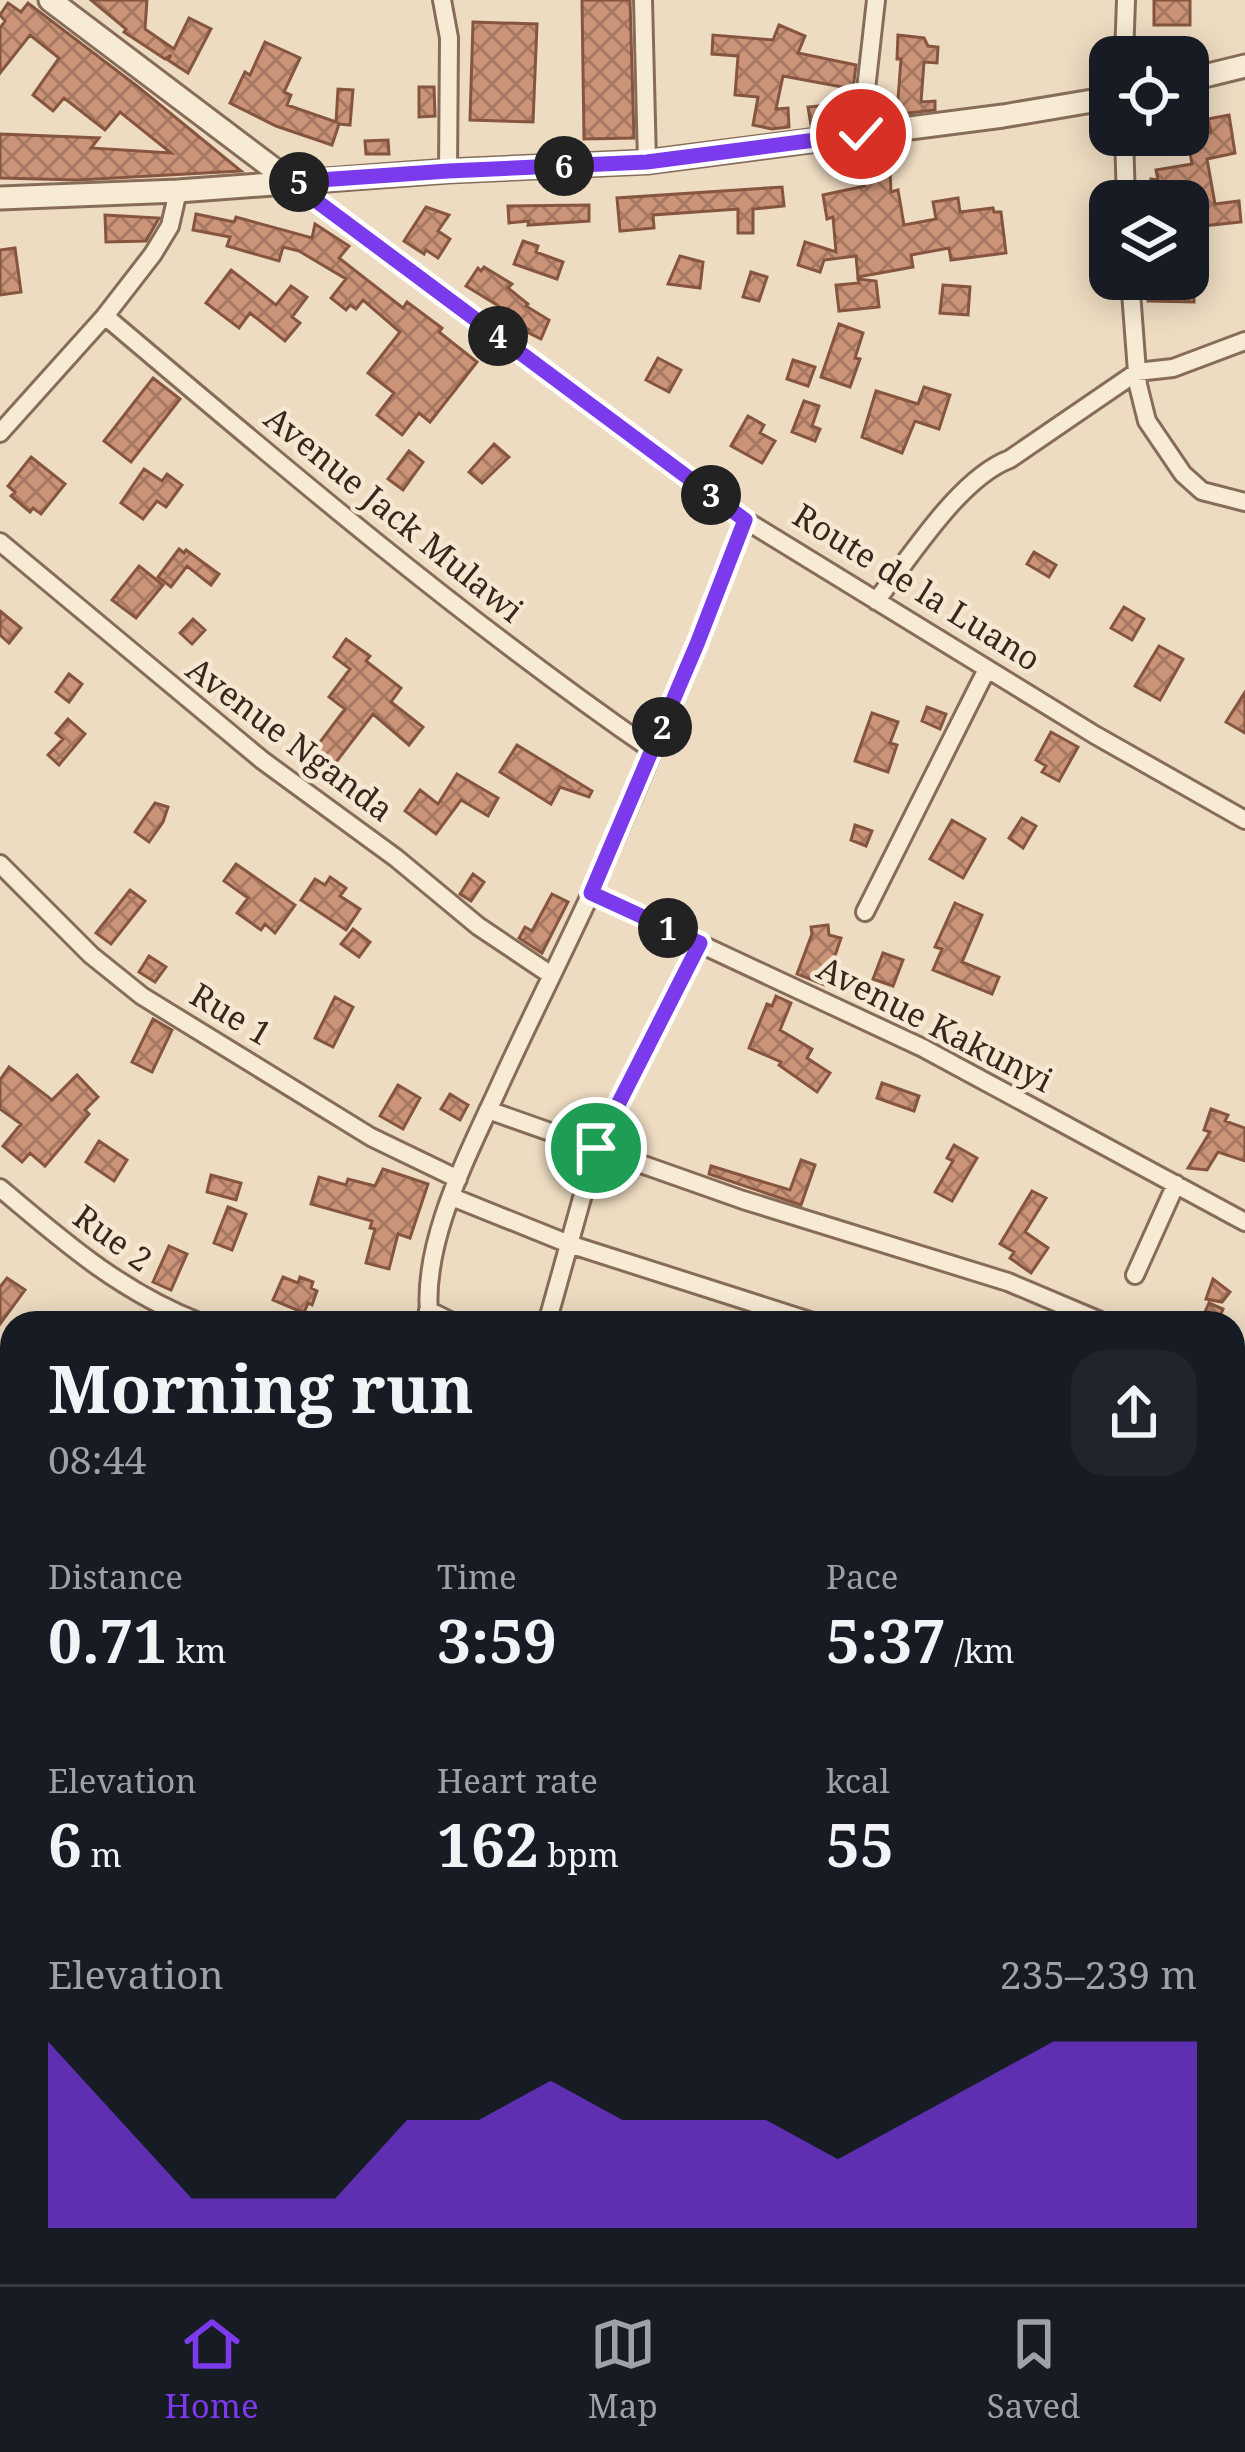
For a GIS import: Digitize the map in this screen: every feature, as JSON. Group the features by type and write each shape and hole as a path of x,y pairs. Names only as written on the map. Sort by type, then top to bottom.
{"street":[{"name":"Route de la Luano","path":"50,0 745,520 1095,735 1245,820"},
{"path":"442,0 449,38 448,171"},
{"path":"643,0 647,162"},
{"path":"861,134 876,0"},
{"path":"1125,36 1126,0"},
{"path":"1209,75 1245,66"},
{"path":"0,199 647,162 1089,102"},
{"path":"0,433 105,316 163,239 178,190"},
{"path":"1132,300 1137,371 1147,421 1183,474 1202,491 1245,502"},
{"name":"Avenue Jack Mulawi","path":"105,316 304,484 652,750"},
{"path":"876,601 956,498 991,466 1010,459 1137,371 1173,368 1245,341"},
{"path":"429,1311 430,1270 455,1188 591,893 745,520"},
{"name":"Avenue Nganda","path":"0,542 262,760 396,857 478,926 550,975"},
{"path":"865,912 987,669"},
{"name":"Rue 1","path":"0,863 91,955 142,996 455,1188 569,1244 778,1311"},
{"name":"Avenue Kakunyi","path":"591,893 923,1048 1245,1222"},
{"path":"550,1311 596,1148 700,943"},
{"path":"488,1110 743,1200 1008,1282 1077,1311"},
{"path":"1136,1275 1176,1184"},
{"name":"Rue 2","path":"0,1188 87,1261 121,1285 173,1311"}],"building":[{"path":"91,0 147,0 145,29 174,49 189,18 211,29 188,73 168,60 171,55 165,59 124,32"},
{"path":"582,0 630,0 634,138 584,139"},
{"path":"1154,0 1190,0 1190,25 1154,25"},
{"path":"8,3 21,12 28,3 241,171 78,180 0,178 0,134 99,138 91,148 171,153 120,112 105,130 64,98 53,111 33,95 59,58 30,35 0,73 0,28 5,21 0,15"},
{"path":"473,22 537,24 533,122 470,120"},
{"path":"779,25 805,36 798,53 856,65 853,89 783,76 776,109 788,108 789,127 772,129 753,125 758,97 735,95 738,56 712,54 713,35 773,40"},
{"path":"898,35 924,38 928,46 938,47 937,63 924,62 921,102 935,101 935,110 883,116 886,100 898,99"},
{"path":"265,42 300,58 284,92 291,95 287,105 336,122 338,89 353,90 350,125 339,124 332,145 276,126 230,103"},
{"path":"419,87 434,87 435,116 419,117"},
{"path":"849,103 850,121 811,125 808,107"},
{"path":"1229,115 1235,153 1207,159 1215,204 1239,201 1241,222 1209,225 1209,180 1158,180 1156,170 1192,164 1191,156 1209,156 1209,119"},
{"path":"388,140 389,154 366,154 365,141"},
{"path":"890,170 891,192 898,190 904,225 936,219 933,202 958,198 960,212 993,208 1001,212 1006,253 951,260 949,248 911,255 913,267 858,277 856,256 824,260 820,272 798,265 805,242 836,252 833,217 827,219 823,195 865,186 864,172"},
{"path":"782,187 784,206 753,209 753,233 738,233 738,209 653,215 654,228 620,231 617,198"},
{"path":"589,205 589,221 509,223 508,206"},
{"path":"426,207 449,215 438,231 450,239 438,258 404,241"},
{"path":"196,214 234,222 236,217 312,238 315,224 349,246 339,258 403,308 407,302 442,328 439,332 477,362 430,422 419,413 402,435 377,415 394,393 368,373 400,332 363,300 356,309 350,305 346,310 331,298 346,279 299,251 283,247 279,261 227,246 230,237 193,230"},
{"path":"105,215 159,218 146,241 106,242"},
{"path":"523,241 538,246 536,252 563,262 557,279 514,264"},
{"path":"15,248 21,292 0,295 0,250"},
{"path":"680,256 703,262 700,288 668,284"},
{"path":"478,268 512,284 508,288 526,306 549,320 541,339 466,286"},
{"path":"231,270 276,305 291,286 307,297 292,317 300,323 285,341 250,313 239,328 206,303"},
{"path":"751,272 767,277 759,301 743,297"},
{"path":"858,279 876,281 879,307 839,311 836,285 859,283"},
{"path":"943,285 970,287 968,315 940,313"},
{"path":"839,324 863,333 850,387 821,377"},
{"path":"658,358 681,370 669,392 646,380"},
{"path":"793,360 815,367 808,386 787,379"},
{"path":"153,378 180,399 131,462 104,441"},
{"path":"924,387 950,395 939,429 915,421 902,453 862,437 876,391 918,404"},
{"path":"804,401 819,406 812,426 820,429 815,441 792,432"},
{"path":"748,416 764,425 760,433 775,441 762,463 731,446"},
{"path":"494,444 509,457 482,483 469,472"},
{"path":"409,451 423,462 403,490 388,479"},
{"path":"31,457 65,484 41,514 33,508 30,512 11,496 15,492 8,486"},
{"path":"144,469 162,481 167,474 182,485 166,507 157,501 143,519 121,503"},
{"path":"179,549 219,574 211,585 187,566 171,587 158,577"},
{"path":"1034,552 1056,565 1049,577 1027,564"},
{"path":"139,566 163,585 136,618 112,600"},
{"path":"1124,607 1144,619 1132,640 1111,628"},
{"path":"0,611 21,628 9,643 0,635"},
{"path":"193,619 205,630 192,644 180,633"},
{"path":"346,639 401,688 391,702 423,727 409,745 373,714 330,770 311,754 345,709 329,697 350,669 334,657"},
{"path":"1159,646 1183,659 1160,700 1135,686"},
{"path":"69,674 82,684 69,702 56,692"},
{"path":"1245,692 1245,733 1226,722"},
{"path":"927,707 946,714 940,729 922,721"},
{"path":"872,713 898,722 890,743 897,745 888,772 855,761"},
{"path":"68,719 85,734 59,765 48,755 63,739 56,733"},
{"path":"1051,732 1078,747 1059,781 1042,772 1046,766 1036,760"},
{"path":"517,745 592,791 589,797 560,787 551,804 500,772"},
{"path":"457,774 498,798 488,816 461,800 436,834 405,811 420,790 438,804"},
{"path":"155,803 168,807 149,842 135,832"},
{"path":"1022,818 1036,826 1023,848 1009,838"},
{"path":"952,820 985,839 963,878 930,859"},
{"path":"855,825 872,831 866,846 851,840"},
{"path":"236,864 295,905 275,933 265,924 261,930 237,913 248,898 224,881"},
{"path":"473,874 484,882 471,901 460,894"},
{"path":"330,877 346,888 340,896 360,909 346,930 301,900 315,879 325,885"},
{"path":"130,890 145,901 111,944 96,933"},
{"path":"552,894 568,902 542,953 519,938 525,927 532,931"},
{"path":"955,903 982,915 962,962 999,977 992,994 933,970 942,949 935,947"},
{"path":"828,925 829,935 841,938 825,985 797,974 811,927"},
{"path":"353,929 370,942 359,957 341,944"},
{"path":"883,953 903,960 893,986 873,979"},
{"path":"149,956 166,967 155,982 139,972"},
{"path":"776,996 791,1003 780,1030 812,1049 807,1058 830,1073 817,1092 781,1062 749,1048 767,1004 772,1006"},
{"path":"335,997 353,1007 333,1047 315,1038"},
{"path":"153,1019 172,1030 152,1072 132,1062"},
{"path":"9,1067 52,1100 77,1075 98,1097 45,1166 30,1153 22,1162 3,1146 21,1124 0,1109 0,1080"},
{"path":"882,1083 919,1096 914,1111 877,1098"},
{"path":"398,1085 420,1098 403,1129 380,1116"},
{"path":"450,1094 468,1105 460,1120 441,1109"},
{"path":"1211,1109 1228,1115 1225,1121 1245,1128 1245,1161 1218,1152 1207,1170 1188,1168 1210,1132 1204,1130"},
{"path":"99,1141 127,1160 114,1181 86,1162"},
{"path":"954,1145 977,1158 952,1201 935,1192 953,1161 947,1158"},
{"path":"801,1160 815,1165 801,1205 709,1174 711,1166 790,1190"},
{"path":"383,1169 428,1184 410,1238 398,1234 389,1269 366,1263 375,1229 370,1228 372,1221 311,1204 319,1177 346,1185 348,1179 375,1186"},
{"path":"211,1175 241,1183 236,1200 207,1192"},
{"path":"1032,1191 1046,1198 1025,1232 1048,1248 1031,1273 1010,1258 1014,1252 1000,1244"},
{"path":"228,1207 246,1214 232,1250 214,1243"},
{"path":"169,1246 187,1254 171,1290 153,1282"},
{"path":"283,1277 313,1282 311,1288 317,1291 305,1311 273,1300"},
{"path":"7,1278 25,1290 10,1311 0,1311 0,1287"},
{"path":"1213,1279 1230,1292 1222,1302 1206,1299"}],"route":[{"path":"596,1148 700,943 591,893 745,520 291,182 647,162 861,134"}]}
